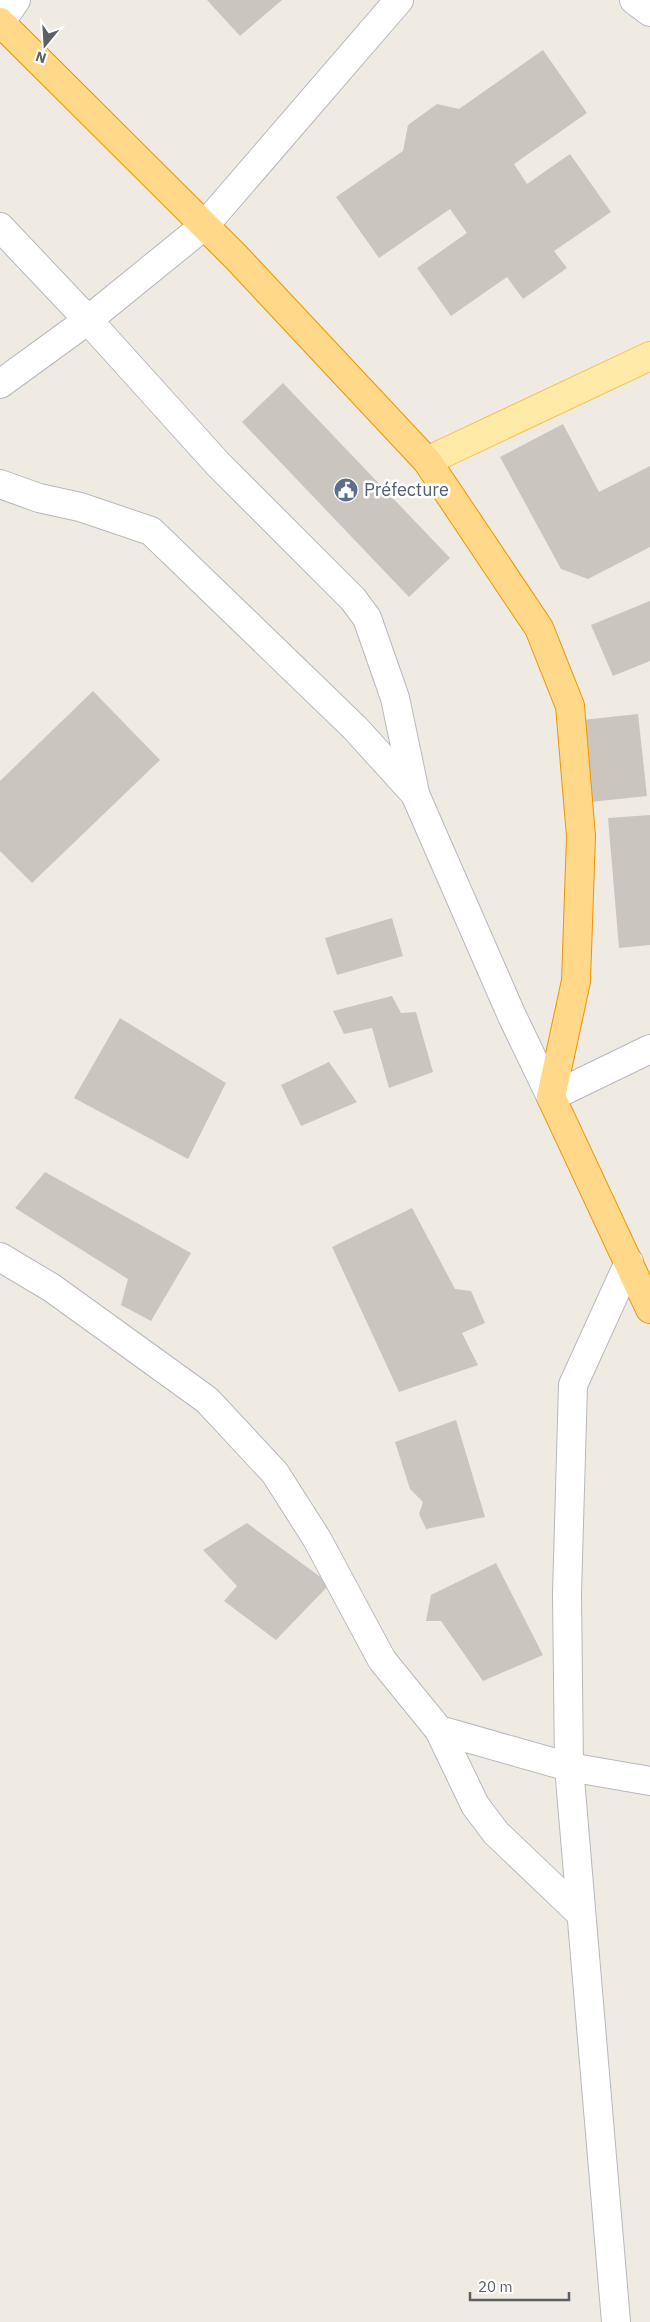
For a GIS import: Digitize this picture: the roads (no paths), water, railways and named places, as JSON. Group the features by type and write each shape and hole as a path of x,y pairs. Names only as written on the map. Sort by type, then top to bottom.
{"highway":[{"path":"0,23 205,225 427,461 539,628 570,706 581,836 576,981 551,1097 650,1309"}],"main road":[{"path":"427,461 650,356"}],"street":[{"path":"0,23 16,0"},
{"path":"0,384 88,320 205,225 399,0"},
{"path":"634,0 650,12"},
{"path":"0,227 88,320 218,464 354,599 368,618 395,698 415,794 512,1016 551,1097 650,1049"},
{"path":"0,484 39,498 80,507 151,531 355,728 415,794"},
{"path":"0,1257 52,1288 207,1400 275,1473 317,1539 382,1660 439,1730 475,1805 496,1832 581,1914"},
{"path":"616,2322 569,1767 567,1594 572,1386 629,1262"},
{"path":"439,1730 569,1767 650,1781"}],"place":[{"name":"Préfecture","path":"346,490"}]}
